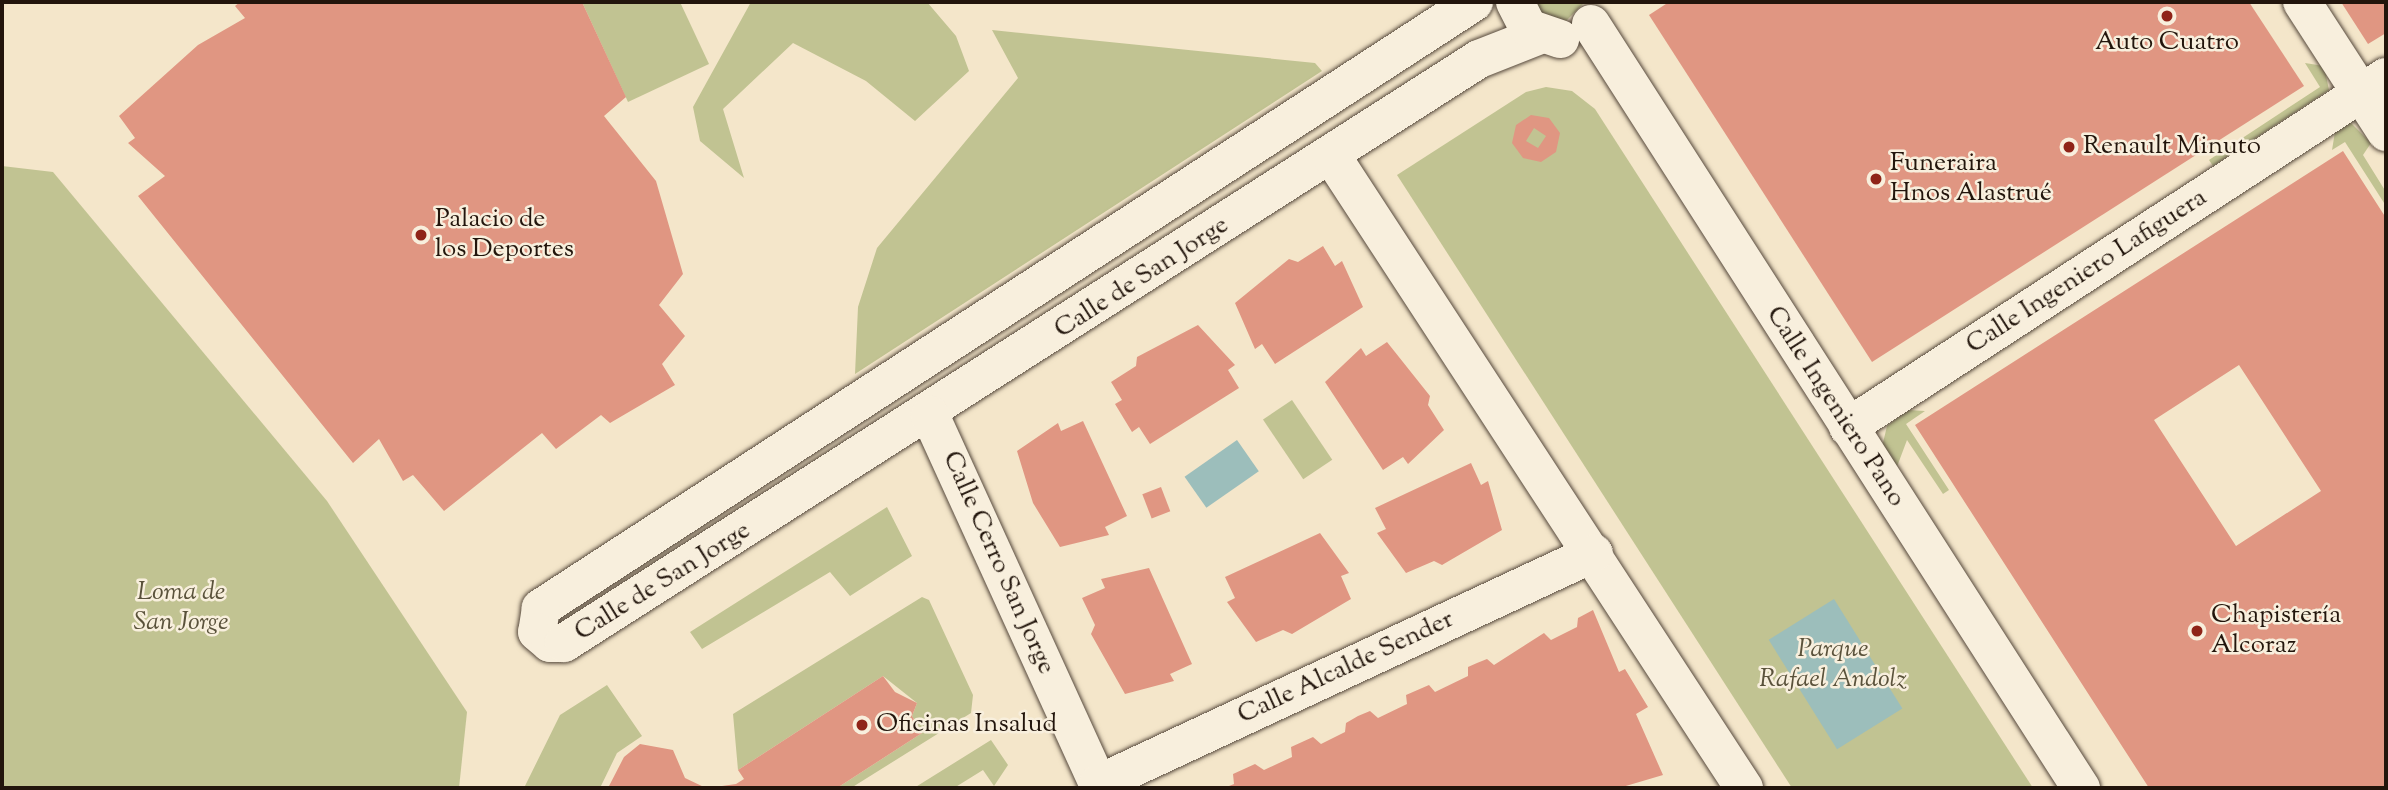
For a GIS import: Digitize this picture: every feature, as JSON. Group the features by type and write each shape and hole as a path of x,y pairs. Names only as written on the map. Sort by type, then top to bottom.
{"street":[{"name":"Calle de San Jorge","path":"1474,2 541,608 537,632 550,643 564,643 930,415 1479,59 1540,35"},
{"path":"1515,2 1520,16 1540,35 1567,39 1596,13"},
{"path":"2302,2 2374,85 2386,132"},
{"name":"Calle Ingeniero Pano","path":"1596,13 1848,427 2081,788"},
{"name":"Calle Ingeniero Lafiguera","path":"1848,427 2374,85"},
{"path":"1331,155 1594,553 1730,784"},
{"name":"Calle Cerro San Jorge","path":"930,415 1099,786"},
{"name":"Calle Alcalde Sender","path":"1099,786 1594,553"}],"green space":[{"path":"582,2 680,2 709,64 628,102"},
{"path":"751,2 927,2 956,36 969,71 915,121 866,81 793,43 723,109 744,178 700,141 693,107"},
{"path":"1531,2 1585,2 1564,23 1546,22"},
{"path":"992,30 1315,63 1322,71 855,374 858,307 877,248 1018,78"},
{"path":"2305,63 2324,66 2329,90 2213,166 2209,160 2320,87"},
{"name":"Parque Rafael Andolz","path":"1546,87 1572,91 1595,109 2033,788 1792,788 1397,175 1526,92"},
{"path":"2350,122 2371,143 2363,155 2386,192 2386,206 2345,142 2332,150 2335,132"},
{"name":"Loma de San Jorge","path":"2,166 53,172 327,501 467,712 459,788 2,788"},
{"path":"1292,400 1332,460 1303,479 1263,420"},
{"path":"1908,410 1925,411 1906,424 1949,490 1943,494 1907,440 1895,472 1882,447 1887,426"},
{"path":"887,507 912,556 850,596 830,572 702,649 690,632"},
{"path":"922,597 929,600 973,695 971,713 851,788 837,788 922,733 912,716 917,703 883,676 738,770 733,714"},
{"path":"607,685 642,736 617,753 600,788 524,788 560,715"},
{"path":"991,740 1008,765 994,786 983,770 954,788 914,788"}],"water":[{"path":"1237,440 1259,471 1206,508 1185,477"},
{"path":"1834,599 1902,708 1837,749 1769,640"}],"building":[{"name":"Palacio de los Deportes","path":"240,2 582,2 626,97 604,116 656,181 683,274 659,305 685,336 662,364 675,385 610,423 601,415 556,449 542,433 444,511 413,475 403,481 379,439 353,463 138,196 165,176 128,143 135,138 119,116 198,45 245,18 235,6"},
{"path":"1669,2 2249,2 2304,86 1872,362 1649,15"},
{"path":"2341,2 2386,2 2386,33 2368,44"},
{"path":"1531,115 1549,118 1560,133 1556,152 1541,162 1523,158 1512,143 1516,125","holes":["1534,128 1546,136 1538,148 1526,141"]},
{"path":"2343,151 2386,218 2386,788 2149,788 1915,425","holes":["2239,365 2321,491 2236,546 2154,420"]},
{"path":"1323,246 1335,266 1342,261 1363,307 1275,364 1262,344 1255,349 1235,303 1289,259 1298,262"},
{"path":"1198,325 1235,365 1228,370 1239,388 1150,444 1139,427 1132,432 1115,404 1122,400 1111,382 1136,366 1137,357"},
{"path":"1387,342 1430,396 1428,405 1444,430 1408,464 1403,457 1383,470 1325,382 1361,348 1366,356"},
{"path":"1083,421 1127,516 1105,527 1109,535 1060,547 1033,503 1017,451 1058,423 1061,431"},
{"path":"1471,463 1481,485 1488,481 1502,530 1442,565 1434,561 1406,573 1377,533 1386,529 1375,508"},
{"path":"1161,487 1170,511 1152,518 1142,494"},
{"path":"1320,533 1349,573 1341,576 1351,599 1292,634 1283,630 1256,642 1227,602 1235,598 1225,577"},
{"path":"1149,568 1192,664 1170,674 1174,681 1125,694 1091,634 1095,625 1082,598 1105,588 1101,579"},
{"path":"1593,610 1619,672 1625,669 1648,707 1636,714 1663,775 1619,788 1224,788 1234,784 1233,774 1255,764 1264,770 1292,757 1291,747 1313,737 1321,744 1345,732 1346,723 1358,716 1370,711 1378,718 1407,704 1406,695 1429,685 1435,692 1468,676 1468,667 1487,659 1494,665 1544,633 1551,640 1577,627 1578,618"},
{"name":"Oficinas Insalud","path":"883,676 895,692 917,703 912,716 922,733 837,788 708,788 736,784 744,779 738,770"},
{"path":"640,744 673,750 685,778 706,788 608,788 624,757"}],"place":[{"name":"Auto Cuatro","path":"2167,16"},
{"name":"Renault Minuto","path":"2069,147"},
{"name":"Funeraira Hnos Alastrué","path":"1876,179"},
{"name":"Palacio de los Deportes","path":"421,235"},
{"name":"Chapistería Alcoraz","path":"2197,631"},
{"name":"Oficinas Insalud","path":"862,725"}]}
